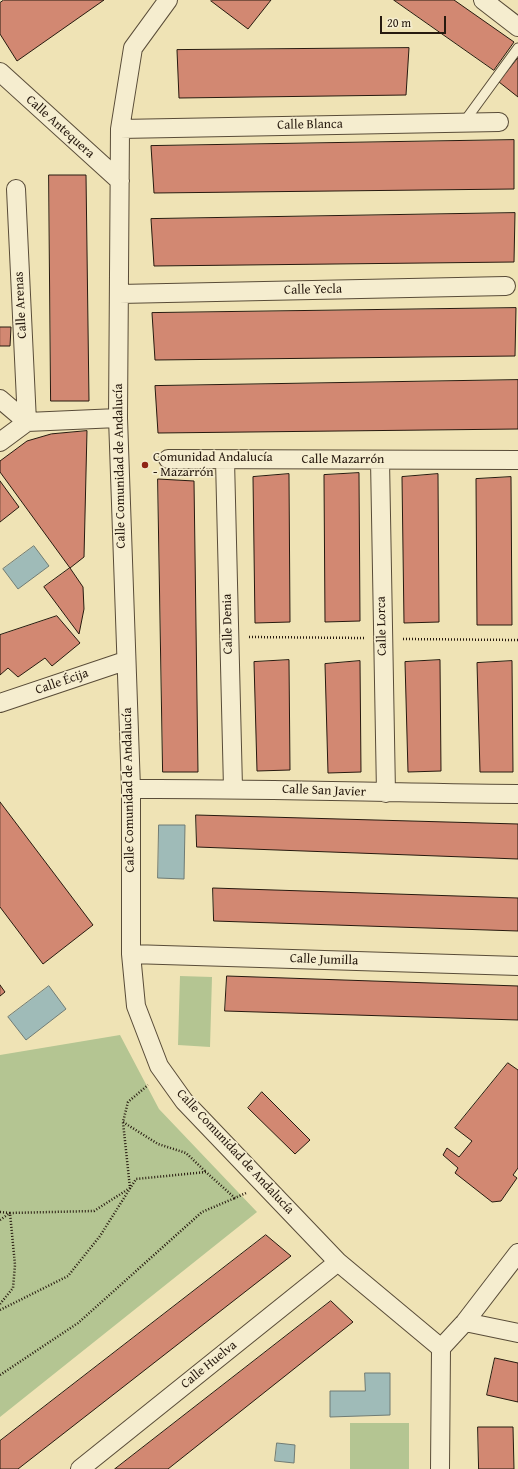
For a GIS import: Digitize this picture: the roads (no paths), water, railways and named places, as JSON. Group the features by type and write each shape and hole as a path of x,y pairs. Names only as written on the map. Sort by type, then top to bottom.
{"street":[{"name":"Calle Comunidad de Andalucía","path":"168,0 133,48 120,129 118,418 125,660 131,789 131,954 136,1006 159,1066 184,1101 338,1262 441,1348"},
{"path":"483,0 518,27"},
{"name":"Calle Antequera","path":"0,72 120,181"},
{"name":"Calle Blanca","path":"120,129 499,122"},
{"name":"Calle Arenas","path":"16,189 27,422"},
{"name":"Calle Yecla","path":"119,294 506,286"},
{"path":"0,399 27,422"},
{"path":"0,442 27,422 118,418"},
{"name":"Calle Mazarrón","path":"168,459 518,460"},
{"name":"Calle Denia","path":"225,460 233,788"},
{"name":"Calle Lorca","path":"380,460 386,793"},
{"name":"Calle Écija","path":"0,703 125,660"},
{"name":"Calle San Javier","path":"131,789 233,788 386,793 518,794"},
{"name":"Calle Jumilla","path":"131,954 518,966"},
{"path":"440,1469 441,1348 465,1322 518,1253"},
{"name":"Calle Huelva","path":"80,1469 338,1262"},
{"path":"465,1322 518,1333"}],"lane":[{"path":"464,122 518,48"}],"water":[{"path":"34,546 49,566 18,589 3,569"},
{"path":"159,825 185,825 184,879 158,878"},
{"path":"49,986 66,1009 26,1040 8,1017"},
{"path":"365,1373 390,1373 390,1415 330,1417 330,1391 365,1391"},
{"path":"277,1443 295,1445 294,1463 275,1461"}],"place":[{"name":"Comunidad Andalucía - Mazarrón","path":"145,465"}]}
